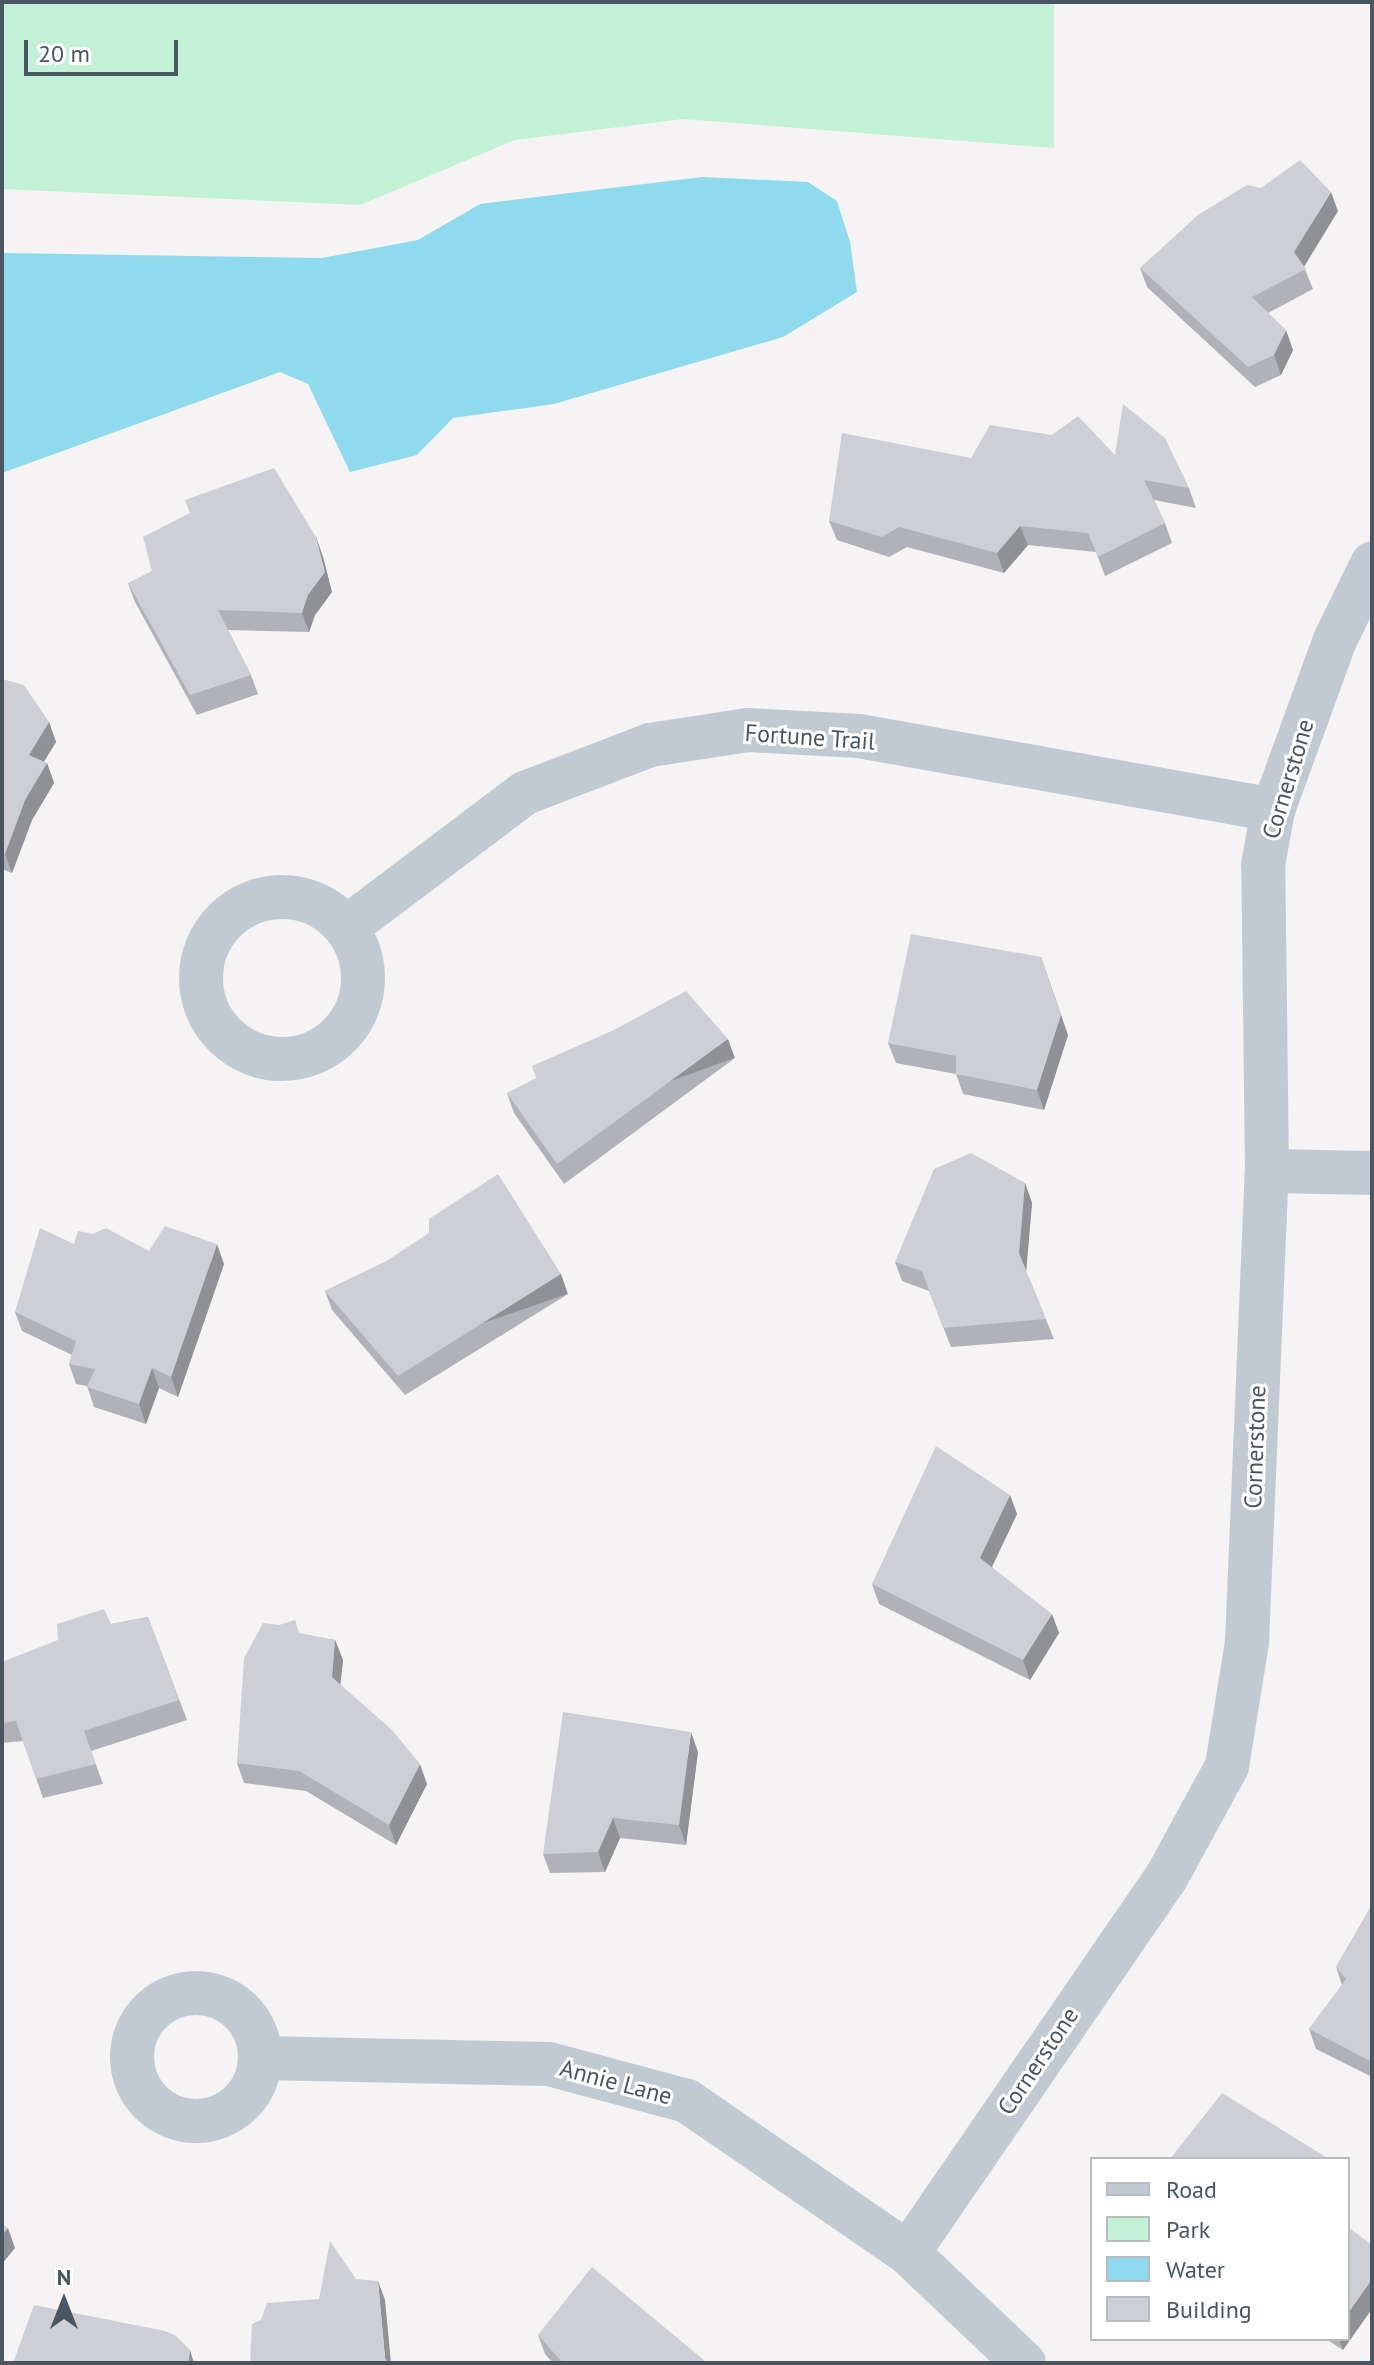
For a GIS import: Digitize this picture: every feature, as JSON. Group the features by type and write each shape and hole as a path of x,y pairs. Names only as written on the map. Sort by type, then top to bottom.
{"street":[{"name":"Cornerstone","path":"908,2253 1166,1878 1227,1766 1247,1642 1267,1171 1263,865 1273,810 1335,640 1372,564"},
{"name":"Fortune Trail","path":"347,927 525,793 650,745 748,730 859,736 1273,810"},
{"path":"1267,1171 1372,1173"},
{"name":"Annie Lane","path":"261,2058 549,2064 687,2101 908,2253 1024,2363"}],"green space":[{"path":"2,2 1054,2 1054,148 683,119 515,140 360,205 2,189"}],"water":[{"path":"702,177 808,182 837,201 850,242 857,292 783,337 554,404 453,418 417,455 350,472 308,384 280,372 2,473 2,253 322,258 418,240 480,204"}],"building":[{"path":"1300,160 1331,192 1294,252 1306,269 1252,297 1286,330 1274,355 1248,367 1140,268 1198,215 1247,185 1261,188"},
{"path":"1123,404 1165,438 1189,488 1144,480 1165,523 1098,557 1088,533 1020,526 997,553 899,527 882,537 829,521 842,433 971,458 990,425 1052,435 1078,416 1115,455"},
{"path":"274,468 316,537 325,572 308,595 302,613 218,610 251,675 190,695 128,583 152,571 143,537 190,513 185,500"},
{"path":"2,679 24,685 49,722 29,755 47,763 25,800 5,854 2,852"},
{"path":"911,934 1041,957 1061,1015 1037,1090 956,1074 956,1056 888,1043"},
{"path":"686,991 728,1039 557,1164 507,1093 536,1078 532,1066 614,1030"},
{"path":"971,1153 1025,1183 1019,1253 1046,1319 943,1328 922,1271 895,1262 934,1169"},
{"path":"498,1174 561,1274 398,1376 325,1291 385,1262 429,1233 429,1219"},
{"path":"165,1226 217,1244 171,1377 152,1368 139,1404 87,1387 95,1369 69,1364 76,1341 15,1312 40,1228 74,1244 78,1231 93,1234 106,1228 149,1251"},
{"path":"936,1446 1010,1495 980,1558 1052,1614 1023,1660 872,1584"},
{"path":"104,1609 111,1624 148,1617 179,1700 84,1731 96,1764 36,1779 16,1721 2,1723 2,1662 58,1640 57,1624"},
{"path":"295,1620 299,1633 335,1640 332,1677 392,1730 420,1764 389,1825 299,1771 237,1763 244,1658 263,1623 279,1625"},
{"path":"563,1712 691,1732 679,1825 613,1818 598,1852 543,1854"},
{"path":"1372,1905 1372,2062 1309,2029 1346,1979 1336,1967"},
{"path":"1222,2093 1326,2157 1172,2157"},
{"path":"1350,2228 1372,2245 1372,2279 1350,2310"},
{"path":"330,2241 356,2279 378,2281 388,2363 250,2363 252,2324 261,2320 267,2303 319,2299"},
{"path":"592,2267 704,2363 563,2363 538,2335"},
{"path":"34,2305 165,2331 175,2335 190,2350 188,2363 13,2363"}]}
